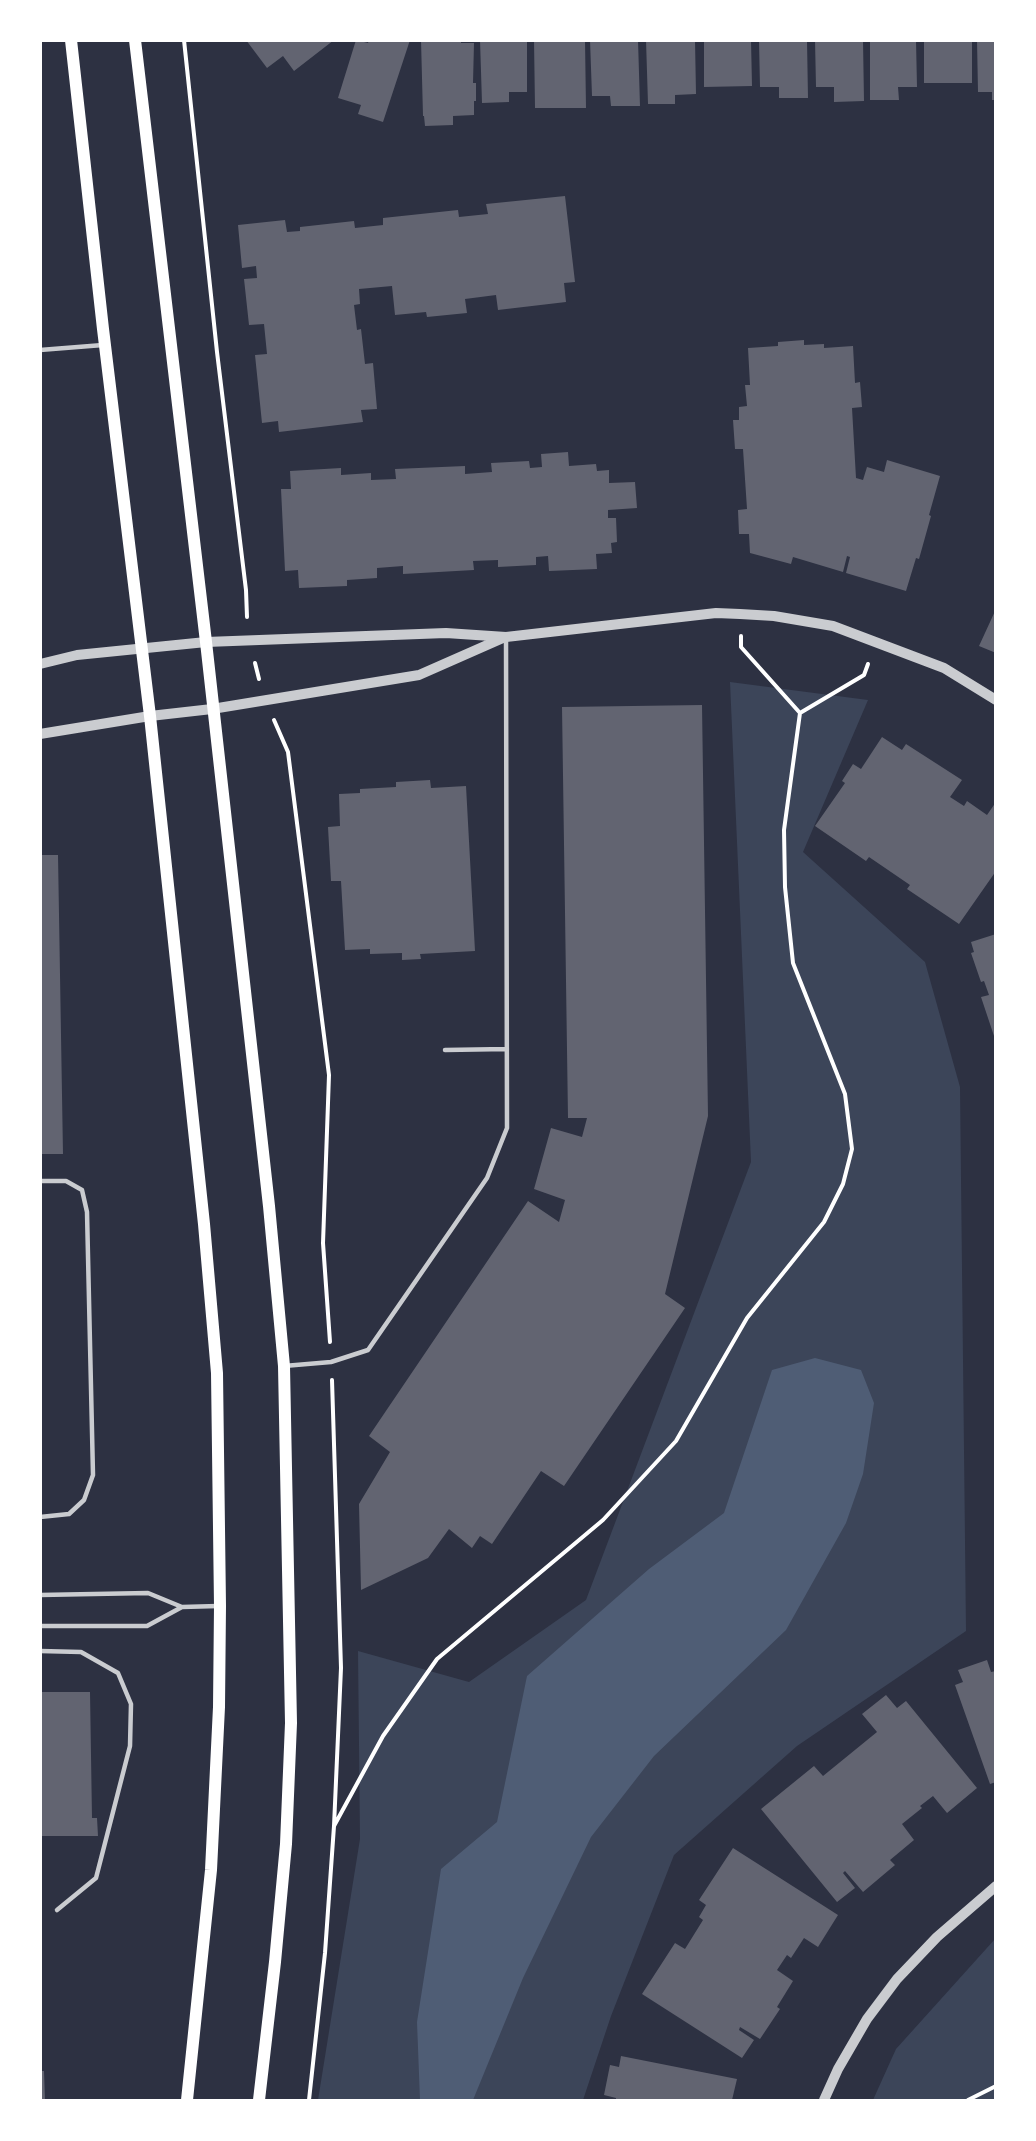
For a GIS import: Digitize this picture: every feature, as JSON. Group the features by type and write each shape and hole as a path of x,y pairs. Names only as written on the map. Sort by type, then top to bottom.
{"main road":[{"path":"71,40 150,716 204,1224 217,1373 219,1707 211,1870 188,2100"},
{"path":"135,40 206,642 284,1366 291,1723 286,1844 276,1962 259,2100"}],"street":[{"path":"40,664 77,655 206,642 446,633 506,637 716,613 774,616 833,626 944,668 996,700"},
{"path":"40,734 419,675 506,637"},
{"path":"824,2100 838,2069 867,2019 897,1979 937,1937 996,1886"}],"lane":[{"path":"40,350 105,344"},
{"path":"284,1366 331,1362 368,1350 487,1178 507,1128 506,637"},
{"path":"445,1050 507,1049"},
{"path":"40,1181 66,1181 82,1190 87,1212 93,1475 84,1500 69,1514 40,1517"},
{"path":"40,1595 148,1593 182,1607 220,1606"},
{"path":"40,1626 147,1626 182,1607"},
{"path":"40,1651 81,1652 118,1673 131,1704 130,1746 96,1878 57,1910"}],"path":[{"path":"184,40 215,340 246,590 248,640"},
{"path":"334,1826 383,1736 437,1659 603,1520 676,1441 747,1318 824,1222 843,1184 852,1149 845,1094 793,963 784,887 784,830 800,713 741,647 740,614"},
{"path":"800,713 864,675 877,643"},
{"path":"968,2100 996,2086"}],"shaded area":[{"path":"730,682 868,700 803,852 925,962 960,1087 966,1631 797,1746 674,1855 611,2016 583,2100 318,2100 360,1839 358,1651 469,1682 586,1600 751,1162"},
{"path":"815,1358 861,1370 874,1403 863,1474 846,1523 786,1630 654,1756 591,1837 523,1978 473,2100 420,2100 417,2022 441,1869 497,1822 527,1676 649,1569 724,1513 772,1370"},
{"path":"995,1939 995,2100 873,2100 896,2049"}],"building":[{"path":"246,40 334,40 294,71 283,56 267,68"},
{"path":"356,40 368,43 369,40 410,40 383,122 358,114 361,105 338,98"},
{"path":"421,40 461,40 461,43 474,43 473,83 476,83 476,101 474,101 474,115 453,116 453,125 425,126"},
{"path":"480,40 527,40 527,92 509,92 509,102 482,103"},
{"path":"534,40 585,40 586,108 535,108"},
{"path":"590,40 638,40 640,106 611,106 610,96 592,96"},
{"path":"646,40 695,40 696,94 675,95 675,104 648,104"},
{"path":"704,40 751,40 752,86 704,87"},
{"path":"759,40 807,40 808,98 779,98 779,87 760,87"},
{"path":"815,40 863,40 864,101 834,102 834,87 816,87"},
{"path":"870,40 916,40 917,87 898,87 899,100 870,100"},
{"path":"924,40 972,40 972,83 924,83"},
{"path":"977,40 996,40 996,100 992,100 992,92 978,92"},
{"path":"565,196 575,282 564,283 566,302 498,310 496,295 465,299 467,313 427,317 426,312 395,315 392,286 359,289 360,304 354,305 357,330 361,329 365,364 373,363 377,409 361,410 363,422 279,432 278,421 262,423 255,355 267,354 264,324 249,325 244,279 257,278 256,266 242,268 238,225 285,220 287,232 300,231 300,227 354,221 355,228 383,225 383,218 458,210 459,217 488,214 486,204"},
{"path":"804,340 804,345 824,344 824,348 853,346 855,383 860,382 862,407 852,408 856,478 863,480 867,467 884,472 887,460 940,476 919,559 916,558 906,591 846,573 850,557 847,556 843,572 793,557 791,564 750,553 749,534 739,534 738,510 747,509 743,449 735,449 733,420 739,420 739,407 747,406 745,385 750,385 748,348 778,346 778,342"},
{"path":"568,452 569,466 596,464 597,471 609,470 609,483 635,482 637,508 608,510 608,518 616,518 617,542 611,543 612,553 596,554 597,569 549,571 548,556 536,557 536,565 498,567 498,560 473,561 474,570 403,574 403,566 377,568 377,578 347,580 347,586 299,588 298,570 285,571 281,489 291,489 290,471 341,468 341,475 371,473 371,480 396,479 395,469 465,466 465,474 492,472 491,463 529,461 530,468 542,467 541,454"},
{"path":"996,609 996,653 979,646"},
{"path":"702,705 708,1116 665,1294 685,1308 564,1486 541,1471 492,1544 480,1536 472,1548 449,1529 428,1558 361,1590 359,1504 390,1452 369,1436 528,1201 559,1222 565,1200 534,1189 551,1128 582,1137 587,1118 568,1118 562,707"},
{"path":"882,737 902,750 906,744 962,780 950,797 964,806 967,801 987,815 996,802 996,871 959,924 907,889 910,885 869,857 866,861 815,826 845,783 842,781 853,764 861,769"},
{"path":"430,780 431,788 466,786 475,951 420,954 421,959 402,960 402,953 370,954 370,949 345,950 341,881 331,881 328,827 340,826 339,794 360,793 360,789 396,787 396,782"},
{"path":"40,855 58,855 63,1154 40,1154"},
{"path":"996,934 995,1039 981,997 989,995 984,981 981,982 971,953 974,952 971,942"},
{"path":"987,1660 991,1672 996,1671 996,1782 990,1784 955,1685 963,1682 958,1670"},
{"path":"40,1692 90,1692 92,1818 97,1818 98,1836 40,1836"},
{"path":"886,1695 897,1708 906,1701 977,1788 947,1813 933,1796 920,1806 922,1808 902,1824 914,1840 890,1860 895,1865 863,1892 845,1871 843,1873 855,1888 837,1902 761,1809 814,1766 823,1776 877,1732 862,1714"},
{"path":"733,1848 838,1915 818,1947 804,1938 791,1958 787,1955 777,1970 793,1981 777,2007 780,2009 760,2039 740,2027 739,2030 754,2040 742,2058 642,1994 675,1943 685,1949 703,1920 699,1917 706,1905 699,1900"},
{"path":"621,2056 737,2079 732,2100 616,2100 616,2098 604,2095 610,2065 619,2067"},
{"path":"40,2071 44,2071 45,2100 40,2100"}]}
